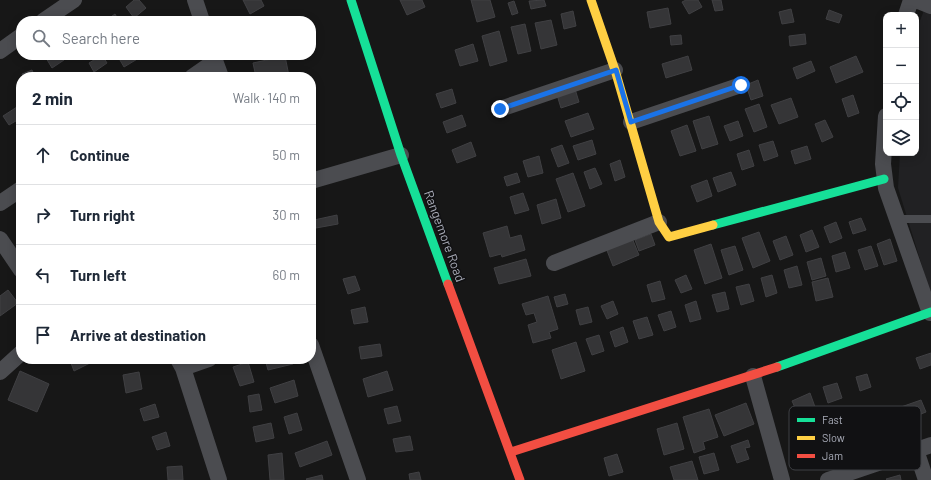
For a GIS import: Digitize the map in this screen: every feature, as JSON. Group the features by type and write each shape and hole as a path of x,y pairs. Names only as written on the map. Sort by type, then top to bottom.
{"street":[{"path":"50,16 74,0"},
{"path":"195,0 200,16"},
{"name":"Rangemore Road","path":"351,0 401,155 520,480"},
{"path":"591,0 616,70 659,222 667,235 673,237 884,179"},
{"path":"907,12 911,0"},
{"path":"916,0 931,6"},
{"path":"0,51 16,40"},
{"path":"198,72 212,60"},
{"path":"215,60 219,72"},
{"path":"500,109 616,70"},
{"path":"631,122 741,85"},
{"path":"511,452 753,376 930,313 896,219 884,179 883,164 886,120"},
{"path":"316,180 401,155"},
{"path":"0,203 16,192"},
{"path":"554,263 659,222"},
{"path":"0,239 16,263"},
{"path":"0,372 16,358"},
{"path":"316,359 358,480"},
{"path":"181,364 220,480"},
{"path":"753,376 782,480"},
{"path":"924,447 926,480"},
{"path":"828,480 857,470"}],"lane":[{"path":"896,219 931,219"}],"shaded area":[{"path":"928,0 931,0 931,295 898,188 900,156 919,156 919,23"}],"building":[{"path":"134,0 139,0 146,8 136,16 133,16 126,7"},
{"path":"243,0 261,0 264,6 250,14"},
{"path":"400,0 422,0 425,7 407,15"},
{"path":"471,0 490,0 495,17 477,22"},
{"path":"544,0 546,6 531,9 529,1"},
{"path":"686,0 698,0 702,7 689,14 682,2"},
{"path":"712,0 721,0 723,10 715,11"},
{"path":"514,1 518,13 512,15 508,3"},
{"path":"668,8 671,24 650,28 647,12"},
{"path":"791,9 794,22 782,24 779,12"},
{"path":"829,10 842,15 839,23 826,19"},
{"path":"573,11 576,26 564,29 561,14"},
{"path":"551,20 557,45 541,49 535,23"},
{"path":"525,24 531,51 518,54 511,27"},
{"path":"499,31 507,61 490,66 482,36"},
{"path":"805,34 806,44 790,46 789,36"},
{"path":"681,35 682,44 671,45 670,36"},
{"path":"473,44 478,61 460,66 455,50"},
{"path":"688,56 692,70 666,78 662,64"},
{"path":"856,56 863,72 836,83 830,67"},
{"path":"47,60 64,60 52,68"},
{"path":"94,60 105,60 107,63 94,72 89,63"},
{"path":"120,60 136,60 124,67"},
{"path":"267,60 286,60 288,72 255,72 253,63"},
{"path":"811,61 815,71 797,79 793,68"},
{"path":"758,80 763,96 751,100 746,85"},
{"path":"452,89 456,103 441,108 436,94"},
{"path":"575,89 579,102 561,108 557,95"},
{"path":"853,95 859,113 848,117 842,99"},
{"path":"791,98 798,117 779,124 771,105"},
{"path":"759,104 767,127 754,132 745,109"},
{"path":"16,108 16,121 9,125 3,116"},
{"path":"588,113 594,129 571,137 565,121"},
{"path":"462,115 466,126 447,133 443,122"},
{"path":"709,116 718,144 702,149 693,121"},
{"path":"825,120 833,137 822,142 815,124"},
{"path":"738,121 743,136 730,141 724,126"},
{"path":"687,125 696,151 680,156 671,131"},
{"path":"592,140 596,154 578,160 573,146"},
{"path":"773,141 778,156 764,161 759,145"},
{"path":"471,142 476,156 457,163 452,150"},
{"path":"562,145 569,163 558,167 551,149"},
{"path":"807,146 811,159 795,164 791,151"},
{"path":"749,150 754,166 742,170 737,154"},
{"path":"539,156 543,173 528,177 523,161"},
{"path":"620,160 625,177 615,181 610,164"},
{"path":"595,168 602,184 590,189 584,172"},
{"path":"731,172 736,185 718,192 713,178"},
{"path":"517,173 520,182 507,186 504,177"},
{"path":"573,173 585,206 568,212 556,179"},
{"path":"707,180 712,196 697,202 691,186"},
{"path":"523,193 529,210 515,214 510,197"},
{"path":"556,199 561,218 542,224 537,205"},
{"path":"337,215 338,224 316,228 316,220"},
{"path":"861,218 866,230 853,234 849,222"},
{"path":"836,222 842,238 830,243 824,227"},
{"path":"507,226 510,238 521,235 525,250 502,257 501,254 490,257 483,233"},
{"path":"812,230 819,247 806,252 800,235"},
{"path":"759,232 770,261 753,268 742,238"},
{"path":"651,234 655,245 639,251 635,240"},
{"path":"786,236 793,255 780,260 773,241"},
{"path":"632,238 639,255 613,266 606,248"},
{"path":"890,239 897,261 884,265 877,244"},
{"path":"711,244 722,278 705,284 694,250"},
{"path":"735,246 743,270 729,275 721,250"},
{"path":"871,246 878,266 865,270 858,250"},
{"path":"845,252 850,268 836,272 832,256"},
{"path":"821,258 826,276 812,280 807,262"},
{"path":"526,259 531,276 499,284 494,268"},
{"path":"797,266 802,285 789,288 784,270"},
{"path":"686,275 692,289 681,293 675,280"},
{"path":"772,275 777,293 766,297 761,278"},
{"path":"355,276 360,290 348,294 343,279"},
{"path":"828,278 833,297 816,301 812,282"},
{"path":"660,281 665,299 652,302 647,285"},
{"path":"749,284 754,301 741,305 736,287"},
{"path":"8,290 16,300 16,304 0,316 0,296"},
{"path":"725,292 729,309 717,312 712,295"},
{"path":"565,294 568,304 557,307 554,297"},
{"path":"548,296 558,329 549,332 551,338 533,343 528,325 537,322 534,313 526,315 522,304"},
{"path":"613,301 618,314 607,319 601,306"},
{"path":"696,301 701,319 690,322 685,305"},
{"path":"365,307 368,322 354,324 351,310"},
{"path":"588,307 592,322 580,325 576,310"},
{"path":"671,311 676,327 664,331 658,315"},
{"path":"647,317 653,335 639,339 633,321"},
{"path":"623,327 628,342 615,347 610,332"},
{"path":"599,335 604,351 592,355 586,339"},
{"path":"576,342 585,371 561,379 552,350"},
{"path":"380,344 382,356 361,359 359,347"},
{"path":"931,353 931,365 920,369 916,358"},
{"path":"71,364 88,364 74,371"},
{"path":"242,364 249,364 254,382 240,386 233,367"},
{"path":"266,364 293,364 268,370"},
{"path":"20,371 49,384 37,412 8,400"},
{"path":"387,371 393,390 368,397 363,379"},
{"path":"139,372 142,389 126,393 123,375"},
{"path":"867,374 871,387 860,391 856,377"},
{"path":"294,380 298,396 275,403 270,388"},
{"path":"837,383 842,398 828,403 823,387"},
{"path":"810,393 815,406 794,406 792,401"},
{"path":"259,394 262,410 250,412 248,396"},
{"path":"921,400 926,412 921,414 921,406 904,406"},
{"path":"746,403 754,424 724,436 715,415"},
{"path":"155,404 159,417 144,421 140,409"},
{"path":"397,406 401,421 388,424 384,409"},
{"path":"709,409 718,437 703,442 705,449 694,453 683,417"},
{"path":"297,413 302,430 289,434 284,417"},
{"path":"271,423 274,438 256,442 253,427"},
{"path":"677,423 684,449 664,455 657,429"},
{"path":"166,432 170,446 157,450 152,437"},
{"path":"410,436 413,450 396,452 393,439"},
{"path":"748,440 750,447 745,448 749,459 737,463 731,446"},
{"path":"327,441 332,455 300,467 295,453"},
{"path":"282,453 284,480 270,480 268,455"},
{"path":"714,453 719,470 704,474 699,457"},
{"path":"617,454 623,472 609,476 604,458"},
{"path":"692,461 698,480 674,480 670,467"},
{"path":"182,466 183,480 168,480 167,467"},
{"path":"419,472 421,480 410,480 409,474"},
{"path":"322,475 323,480 306,479"},
{"path":"900,475 901,480 886,479"}],"traffic: fast":[{"path":"351,0 401,155 448,284"},
{"path":"713,225 884,179"},
{"path":"777,367 931,312"}],"traffic: slow":[{"path":"591,0 615,70 659,222 669,237 713,225"}],"traffic: jam":[{"path":"448,284 520,480"},
{"path":"511,452 777,367"}],"route":[{"path":"500,109 616,70 631,122 741,85"}]}
